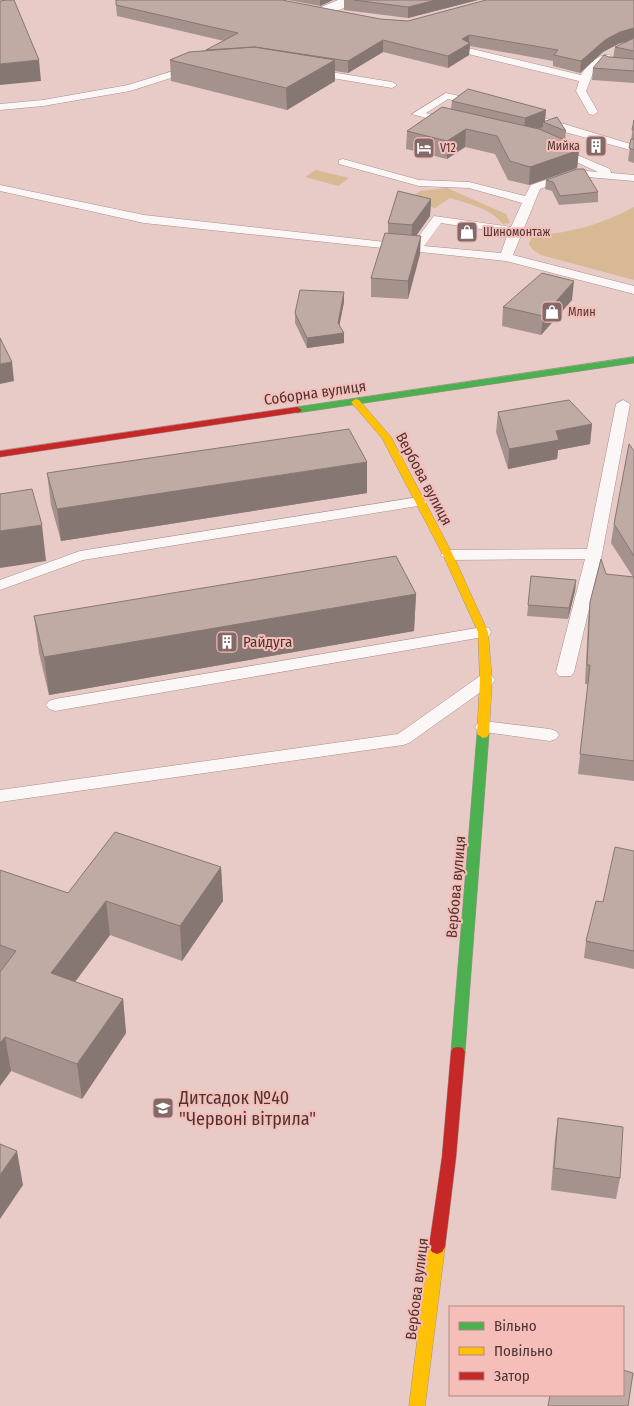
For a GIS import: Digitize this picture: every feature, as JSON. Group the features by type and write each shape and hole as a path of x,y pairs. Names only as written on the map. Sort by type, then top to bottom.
{"street":[{"path":"315,12 351,0"},
{"path":"315,12 345,17"},
{"name":"Соборна вулиця","path":"0,454 634,360"},
{"name":"Вербова вулиця","path":"356,402 386,437 448,555 483,632 486,680 484,727 449,1157 417,1406"}],"lane":[{"path":"593,112 581,91 583,79 593,66 609,61 618,50"},
{"path":"468,51 583,79"},
{"path":"0,107 43,104 130,88 189,68 198,67"},
{"path":"304,71 392,85"},
{"path":"462,125 417,114 446,96 493,106"},
{"path":"530,114 558,127 634,148"},
{"path":"558,127 542,138 620,177"},
{"path":"343,162 420,183 469,185 529,201"},
{"path":"506,257 508,247 535,187 575,173 634,178"},
{"path":"0,188 144,219 415,250 506,257 634,290"},
{"path":"415,250 438,219 517,230"},
{"path":"565,672 594,554 623,404"},
{"path":"0,585 80,556 419,502"},
{"path":"448,555 594,554"},
{"path":"55,706 483,632"},
{"path":"0,796 403,739 486,680"},
{"path":"484,727 550,735"}],"shaded area":[{"path":"316,170 349,178 338,186 305,177"},
{"path":"447,188 506,214 510,223 503,224 486,210 450,198 435,208 408,201 420,191"},
{"path":"634,207 634,280 541,255 533,250 529,244 531,238 536,235 586,227"}],"building":[{"path":"14,0 39,60 0,64 0,1"},
{"path":"116,0 282,0 380,19 408,21 486,0 634,0 634,28 620,32 605,40 581,61 554,55 558,50 469,35 462,39 470,43 448,56 383,40 348,61 255,47 206,50 238,33 116,5"},
{"path":"354,0 436,0 408,7"},
{"path":"634,38 634,51 615,47"},
{"path":"254,47 335,60 286,88 170,60 189,52"},
{"path":"604,55 634,59 634,71 593,68"},
{"path":"468,89 546,110 525,118 452,101"},
{"path":"442,107 539,129 576,145 579,150 530,167 510,161 497,136 466,129 447,141 407,131"},
{"path":"557,117 566,131 543,122"},
{"path":"631,139 634,139 634,150 629,148"},
{"path":"577,169 584,169 598,192 560,196 553,182 546,180"},
{"path":"398,191 431,199 412,225 388,223"},
{"path":"385,233 421,236 408,281 371,278"},
{"path":"542,273 574,281 543,316 503,307"},
{"path":"300,290 344,292 338,323 344,333 307,338 295,313"},
{"path":"0,338 12,362 0,364"},
{"path":"569,400 592,424 556,431 559,440 509,449 498,412"},
{"path":"349,429 367,462 57,509 47,473"},
{"path":"629,444 634,451 634,556 614,524"},
{"path":"32,489 42,525 0,531 0,494"},
{"path":"396,556 416,594 44,657 34,616"},
{"path":"601,559 606,574 634,577 634,761 580,754 590,665 587,665 590,602"},
{"path":"531,576 576,580 569,608 528,605"},
{"path":"115,832 221,867 180,926 106,901 51,973 123,999 77,1064 5,1037 0,1043 0,972 16,951 0,945 0,870 68,893"},
{"path":"615,847 634,851 634,951 586,941 596,901 603,902"},
{"path":"558,1118 623,1127 620,1178 554,1168"},
{"path":"0,1144 17,1151 0,1175"},
{"path":"624,1370 633,1373 628,1406 548,1406 550,1396 624,1396"}],"traffic: fast":[{"path":"297,410 634,360"},
{"path":"458,1052 483,734"}],"traffic: slow":[{"path":"356,402 386,437 448,555 483,632 486,680 483,734"},
{"path":"417,1406 437,1247"}],"traffic: jam":[{"path":"0,454 297,410"},
{"path":"437,1247 449,1157 458,1052"}],"place":[{"name":"Мийка","path":"596,146"},
{"name":"V12","path":"424,148"},
{"name":"Шиномонтаж","path":"467,232"},
{"name":"Млин","path":"552,312"},
{"name":"Райдуга","path":"227,642"},
{"name":"Дитсадок №40 \"Червоні вітрила\"","path":"163,1108"}]}
